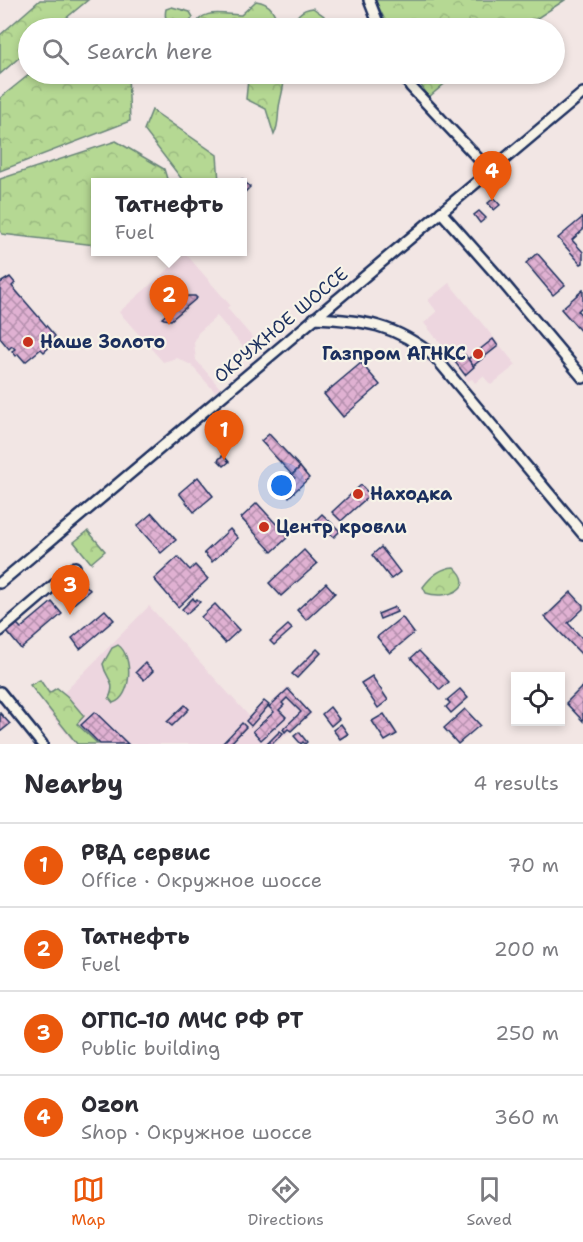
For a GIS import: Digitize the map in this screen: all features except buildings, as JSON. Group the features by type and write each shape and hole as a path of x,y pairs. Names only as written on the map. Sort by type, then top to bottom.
{"street":[{"path":"369,0 376,18"},
{"path":"409,84 490,171"},
{"name":"ОКРУЖНОЕ ШОССЕ","path":"0,583 583,93"},
{"path":"441,212 583,378"},
{"path":"314,318 363,321 374,324 403,334 435,357 583,534"},
{"path":"0,631 75,567"},
{"path":"0,692 42,744"}],"shaded area":[{"path":"184,256 188,256 230,305 227,308 258,344 248,353 217,316 198,333 194,343 196,360 220,388 215,392 191,365 177,358 163,362 119,312"},
{"path":"449,283 516,365 491,385 483,376 475,383 472,379 468,381 452,361 465,351 462,348 451,357 424,323 437,312 428,300"},
{"path":"149,606 249,716 264,701 269,705 287,687 312,714 275,744 75,744 47,710"}],"green space":[{"path":"40,0 88,0 66,18 19,18"},
{"path":"375,0 565,0 537,18 384,18"},
{"path":"256,1 266,4 276,18 201,18 214,14 241,15"},
{"path":"172,7 190,12 193,17 166,18 166,9"},
{"path":"313,8 324,18 296,18 305,10"},
{"path":"18,19 18,59 0,74 0,35"},
{"path":"18,84 128,84 130,121 0,171 0,98"},
{"path":"248,84 284,84 274,135 266,109 246,99"},
{"path":"420,84 444,84 429,97"},
{"path":"152,110 217,155 219,178 181,178 144,130"},
{"path":"116,141 164,169 167,178 91,178 91,245 2,234 0,230 0,179"},
{"path":"88,531 105,551 91,563 74,542"},
{"path":"454,567 463,581 457,591 442,595 426,593 423,587 433,576 444,569"},
{"path":"118,645 127,658 129,676 124,693 119,700 113,703 109,698 111,684 103,664 112,648"},
{"path":"40,680 49,693 57,688 67,696 84,716 77,724 98,744 77,744 30,685"}],"place":[{"name":"Ozon","path":"492,201"},
{"name":"Татнефть","path":"169,325"},
{"name":"Наше Золото","path":"28,342"},
{"name":"Газпром АГНКС","path":"478,354"},
{"name":"РВД сервис","path":"224,460"},
{"name":"Находка","path":"358,494"},
{"name":"Центр кровли","path":"264,527"},
{"name":"ОГПС-10 МЧС РФ РТ","path":"70,615"}]}
